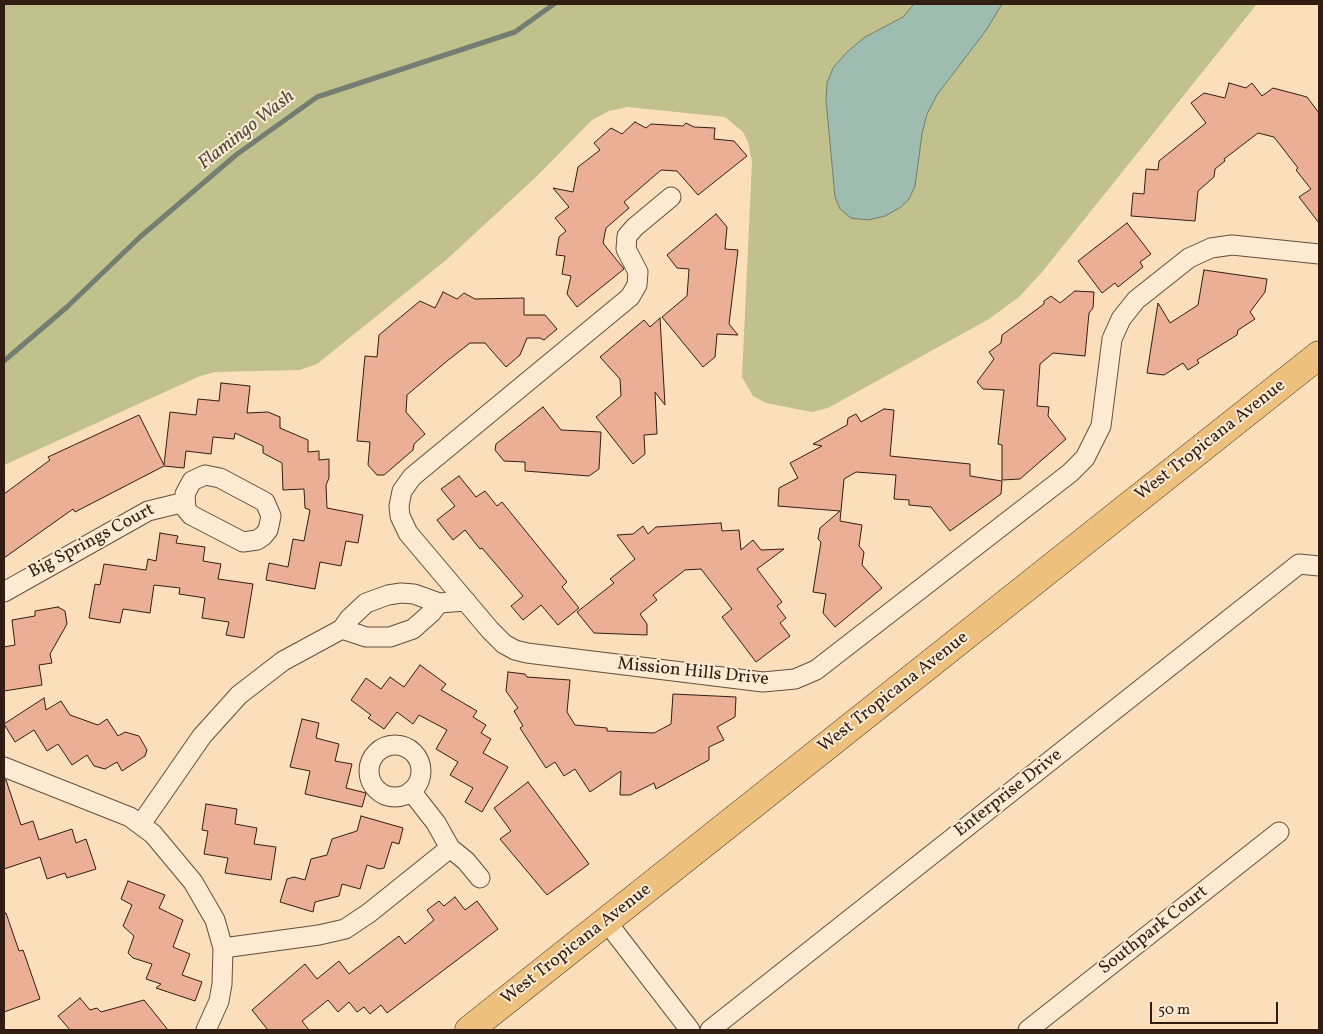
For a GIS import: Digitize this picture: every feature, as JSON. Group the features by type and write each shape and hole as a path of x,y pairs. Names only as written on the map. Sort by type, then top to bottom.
{"main road":[{"name":"West Tropicana Avenue","path":"469,1030 1319,355"}],"street":[{"name":"Mission Hills Drive","path":"671,197 627,236 626,249 636,266 639,279 630,297 412,477 402,490 399,506 403,525 496,638 515,650 528,654 763,682 780,682 806,675 825,665 1078,466 1091,449 1101,426 1110,349 1116,330 1136,300 1172,271 1200,252 1221,246 1244,246 1319,254"},
{"path":"213,475 265,502 271,516 271,523 264,536 257,540 243,542 197,520 186,509 185,502 185,494 192,481 198,477 213,475"},
{"name":"Big Springs Court","path":"4,592 148,511 185,502"},
{"name":"Enterprise Drive","path":"710,1030 1298,564 1315,565"},
{"path":"141,824 202,736 239,695 283,661 342,629 348,619 366,604 388,595 414,594 439,603 466,601"},
{"path":"342,629 366,638 390,637 418,625 439,603"},
{"path":"4,767 120,812 141,824 163,846 202,894 216,920 223,948 222,984 219,1001 206,1030"},
{"path":"412,791 436,823 450,848 466,861 480,878"},
{"name":"Southpark Court","path":"1028,1030 1279,832"},
{"path":"223,948 319,936 345,928 369,913 450,848"},
{"path":"606,922 690,1030"}],"green space":[{"path":"4,4 1257,4 1042,272 1019,297 989,319 828,408 812,412 766,403 753,396 742,377 752,162 748,142 743,132 725,117 628,107 609,111 592,120 536,177 445,261 317,364 300,370 215,372 200,376 4,465"}],"shaded area":[{"path":"914,4 1002,4 987,29 937,95 927,114 922,134 915,186 909,199 901,207 885,216 868,220 851,218 840,209 835,197 826,100 827,83 833,68 847,52 865,37 903,17"}],"building":[{"path":"1229,83 1246,88 1252,83 1262,96 1273,88 1307,97 1319,113 1319,223 1299,197 1311,189 1296,170 1298,168 1274,137 1258,133 1224,159 1225,161 1215,169 1214,177 1198,191 1195,221 1131,216 1133,193 1144,194 1146,169 1158,170 1159,161 1206,123 1191,103 1204,93 1225,98"},
{"path":"635,122 646,128 651,124 683,126 686,123 694,127 715,128 714,139 734,141 747,156 698,195 677,171 661,170 624,202 629,208 606,228 603,243 624,269 577,307 567,294 571,276 562,274 565,256 556,255 559,237 566,231 555,218 569,207 553,188 573,192 578,167 600,150 594,143 611,128 622,134"},
{"path":"716,214 727,227 725,249 738,250 729,324 738,335 717,334 715,357 703,367 662,317 687,296 689,269 677,268 667,255"},
{"path":"1127,223 1151,254 1140,262 1143,267 1118,287 1115,283 1102,293 1078,261"},
{"path":"1204,270 1267,279 1265,292 1250,312 1255,319 1238,330 1237,335 1197,360 1199,363 1188,370 1183,363 1164,375 1147,373 1158,303 1170,323 1198,305"},
{"path":"1075,291 1094,292 1093,308 1089,313 1085,356 1053,353 1040,364 1037,406 1049,407 1048,416 1066,439 1020,479 1002,480 1002,445 998,444 1004,390 983,389 977,382 994,359 989,352 1001,343 1002,335 1044,304 1044,301 1051,296 1060,303"},
{"path":"443,292 457,299 464,293 475,299 524,298 524,315 545,315 557,329 544,340 540,338 527,338 520,355 506,367 485,343 470,343 447,361 407,395 406,412 425,434 414,444 413,450 384,475 377,475 368,465 370,442 357,441 365,356 377,357 379,335 420,301 435,308"},
{"path":"660,318 665,405 655,392 657,434 644,435 645,454 633,464 596,417 621,396 620,379 600,357 644,320 650,327"},
{"path":"221,383 250,386 247,413 268,412 280,417 280,428 308,440 308,452 319,451 319,460 329,459 329,478 326,485 327,508 363,515 358,543 346,541 341,566 320,562 315,589 266,580 269,563 288,567 293,539 304,541 310,510 305,508 304,489 283,490 282,463 263,453 263,446 235,433 234,439 213,437 211,454 186,451 184,468 164,466 75,512 73,509 4,558 4,494 50,460 48,457 139,415 164,465 170,412 196,415 198,399 219,401"},
{"path":"543,407 561,430 601,432 599,469 589,476 525,471 525,462 504,461 495,450 496,444"},
{"path":"884,409 894,410 890,456 970,464 970,476 1002,481 1001,494 950,531 931,507 909,505 909,500 894,499 896,475 856,472 844,479 840,521 862,525 859,546 864,552 862,565 882,588 835,627 823,613 826,594 813,592 821,542 818,539 820,528 840,511 778,506 779,488 798,478 790,463 822,446 813,444 847,425 848,418 856,414 861,422"},
{"path":"459,476 476,497 485,491 497,506 502,502 567,582 562,587 579,608 558,625 541,605 523,620 511,606 523,596 482,548 480,549 465,530 453,540 437,520 455,506 441,489"},
{"path":"721,523 722,531 739,530 741,550 753,540 761,550 784,549 757,569 782,602 777,606 786,618 780,623 790,636 756,662 722,617 732,609 701,569 685,570 653,595 657,600 640,614 647,624 647,635 594,633 577,612 614,583 610,579 635,559 617,535 633,534 643,526 648,534 656,527"},
{"path":"160,533 178,536 176,543 205,547 203,561 221,564 218,579 253,584 244,638 226,635 229,622 202,618 205,598 179,594 180,588 154,585 150,613 123,609 120,623 89,618 95,584 100,585 104,564 146,570 148,559 156,561"},
{"path":"58,607 65,611 67,624 50,654 52,663 39,665 42,685 4,691 4,647 15,645 12,620 35,616 35,611"},
{"path":"420,665 446,684 441,690 477,711 473,717 486,725 481,733 491,739 483,753 508,767 482,812 465,802 473,788 450,775 458,762 436,749 447,730 419,715 413,724 397,712 384,729 368,718 371,715 351,700 366,678 381,689 390,677 404,687"},
{"path":"508,672 525,674 527,677 570,680 567,712 575,725 607,728 607,731 654,733 671,724 673,694 736,697 735,717 717,727 724,740 709,747 709,760 656,789 654,783 630,795 620,795 621,771 590,792 575,769 564,776 555,762 546,768 520,728 523,726 514,711 518,708 506,691"},
{"path":"44,698 46,710 61,701 70,715 98,725 107,719 118,736 125,732 139,736 147,750 145,756 122,771 117,762 105,769 94,766 87,755 72,765 58,744 47,751 34,730 15,742 4,724"},
{"path":"302,719 319,723 316,738 339,744 335,761 352,764 346,788 366,793 362,807 305,794 310,771 290,767"},
{"path":"6,780 21,825 33,821 39,840 72,829 76,843 86,839 96,869 67,878 65,873 47,879 40,857 4,869 4,781"},
{"path":"528,782 589,864 547,895 500,839 511,831 494,808"},
{"path":"206,804 237,809 235,824 257,828 254,844 276,847 271,880 225,873 228,858 204,854 208,831 202,830"},
{"path":"361,816 403,828 399,844 392,842 384,868 379,869 367,865 360,889 342,884 339,896 315,902 313,912 280,902 287,879 294,877 305,880 311,859 327,855 332,839 357,831"},
{"path":"128,881 165,895 159,908 183,920 173,947 190,954 182,975 202,982 195,1001 156,988 161,984 146,979 152,964 133,958 128,953 134,936 123,926 132,905 121,899"},
{"path":"455,897 465,910 477,901 498,929 387,1013 381,1005 370,1014 364,1007 357,1012 349,1002 338,1012 328,1000 302,1021 309,1030 268,1030 252,1010 305,964 317,979 339,961 349,974 399,936 405,944 434,920 427,910 439,901 444,906"},
{"path":"4,913 6,913 19,951 23,950 40,999 4,1012"},
{"path":"80,998 90,1010 97,1008 101,1012 144,1000 168,1030 70,1030 58,1016"}],"waterway":[{"name":"Flamingo Wash","path":"4,361 67,307 140,237 236,155 317,97 515,32 554,4"}]}
